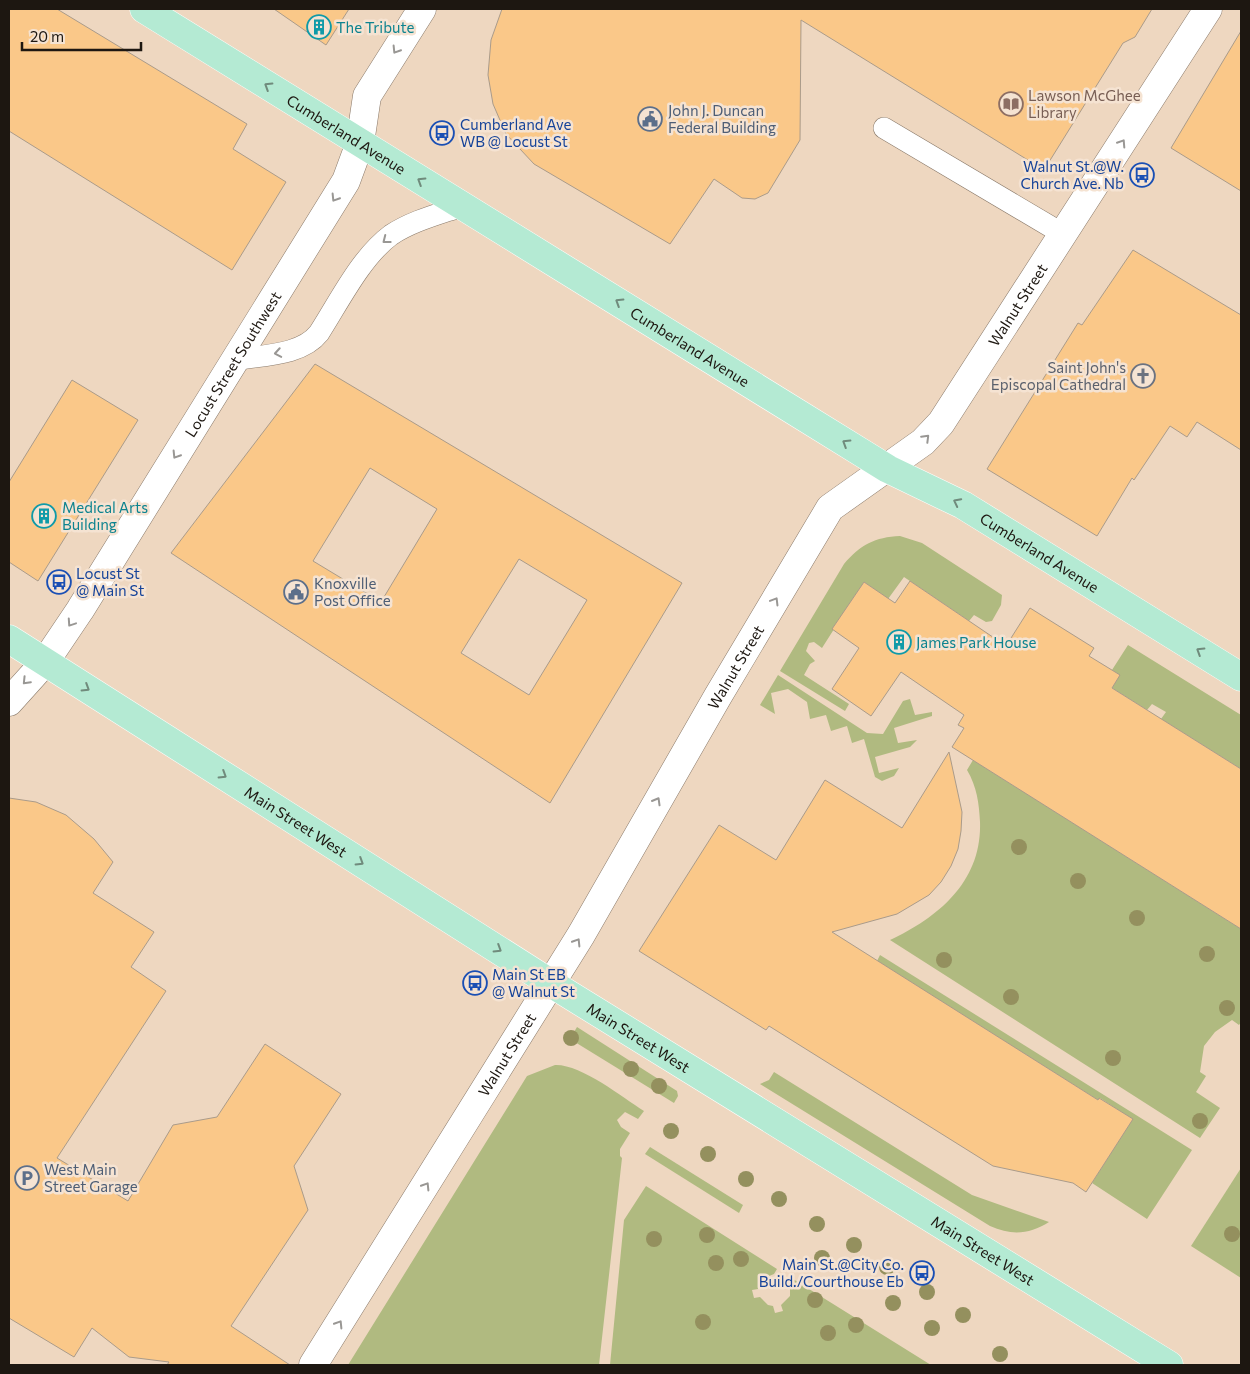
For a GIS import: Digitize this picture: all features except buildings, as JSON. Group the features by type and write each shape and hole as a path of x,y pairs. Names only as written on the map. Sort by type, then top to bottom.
{"main road":[{"name":"Cumberland Avenue","path":"144,9 888,469 962,505 1241,677"},
{"name":"Main Street West","path":"9,639 552,984 1169,1365"}],"street":[{"name":"Locust Street Southwest","path":"9,702 45,662 80,610 346,182 360,143 367,96 422,9"},
{"name":"Walnut Street","path":"313,1365 552,984 718,696 830,508 888,469 922,442 941,423 1208,9"}],"lane":[{"path":"884,128 1063,234"},
{"path":"235,360 294,350 310,342 319,333 368,257 382,242 405,227 462,206"}],"shaded area":[{"path":"9,9 1241,9 1241,1365 9,1365"}],"green space":[{"path":"900,536 922,543 1002,595 1001,605 992,621 986,622 974,615 969,621 904,577 888,599 864,582 822,648 814,642 809,643 806,651 815,661 810,664 804,675 849,704 845,711 780,671 844,564 869,543 883,538"},
{"path":"1128,645 1241,715 1241,769 1161,719 1166,712 1152,704 1147,710 1112,688 1119,675 1112,670"},
{"path":"778,675 867,733 883,734 903,701 910,699 915,715 932,712 932,716 894,728 898,743 917,740 910,747 875,757 879,773 899,768 894,776 882,781 875,777 864,739 852,743 847,726 831,731 826,715 810,719 807,702 788,689 771,693 775,714 760,705"},
{"path":"973,760 1241,929 1241,1022 1239,1025 1232,1020 1215,1032 1204,1046 1200,1072 1206,1076 1196,1092 1220,1108 1200,1138 890,940 908,931 941,908 965,879 974,862 979,843 980,822 977,795 967,770"},
{"path":"880,955 1192,1150 1147,1219 1092,1183 1132,1119 1100,1098 1098,1100 877,961"},
{"path":"577,1027 677,1091 678,1096 674,1103 570,1039"},
{"path":"555,1065 565,1066 589,1075 644,1111 638,1119 625,1112 617,1120 621,1127 630,1133 620,1149 620,1156 622,1158 599,1365 348,1365 527,1076"},
{"path":"774,1072 972,1195 1049,1222 1035,1229 1021,1232 1006,1231 990,1226 760,1084 769,1080"},
{"path":"650,1147 743,1205 739,1213 645,1154"},
{"path":"1241,1168 1241,1278 1191,1246"},
{"path":"646,1186 777,1269 774,1274 764,1278 758,1289 752,1290 754,1298 760,1297 768,1305 773,1306 775,1313 783,1311 781,1305 790,1296 790,1284 793,1279 931,1365 610,1365 624,1220"}],"place":[{"name":"The Tribute","path":"319,27"},
{"name":"Lawson McGhee Library","path":"1011,104"},
{"name":"John J. Duncan Federal Building","path":"650,119"},
{"name":"Cumberland Ave WB @ Locust St","path":"442,133"},
{"name":"Walnut St.@W. Church Ave. Nb","path":"1142,175"},
{"name":"Saint John's Episcopal Cathedral","path":"1143,376"},
{"name":"Medical Arts Building","path":"44,516"},
{"name":"Locust St @ Main St","path":"59,582"},
{"name":"Knoxville Post Office","path":"296,592"},
{"name":"James Park House","path":"899,642"},
{"name":"Main St EB @ Walnut St","path":"475,983"},
{"name":"West Main Street Garage","path":"27,1178"},
{"name":"Main St.@City Co. Build./Courthouse Eb","path":"922,1273"}]}
